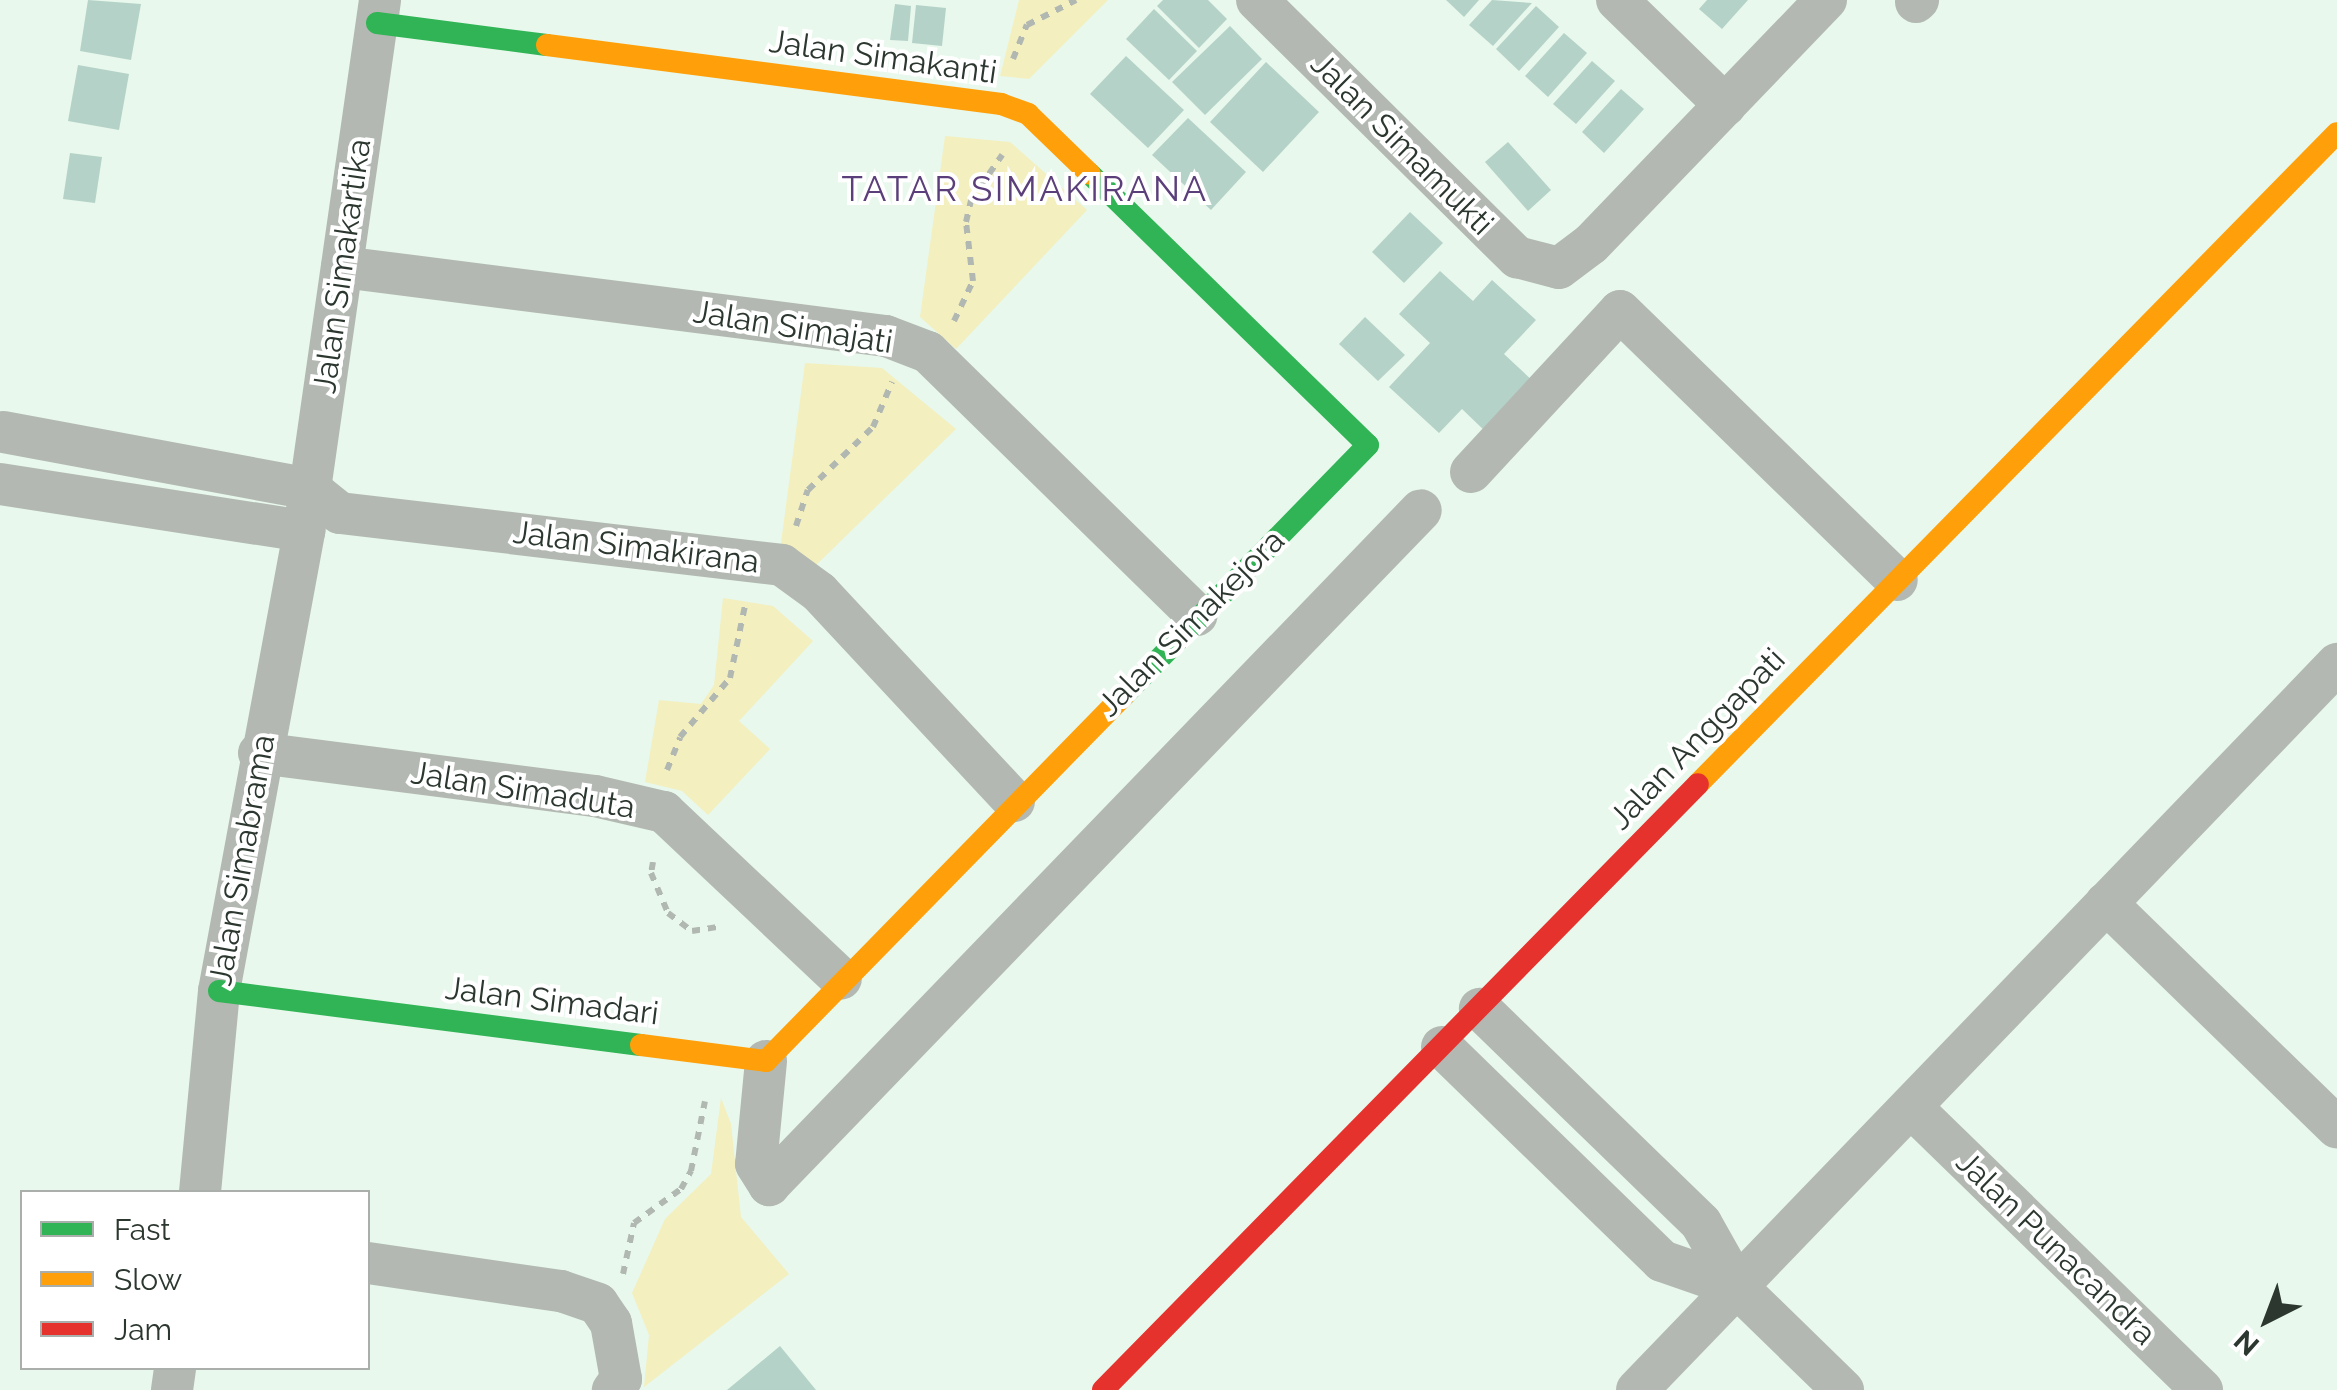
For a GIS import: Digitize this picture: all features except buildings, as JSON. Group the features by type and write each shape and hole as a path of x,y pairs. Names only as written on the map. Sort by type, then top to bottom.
{"street":[{"name":"Jalan Simamukti","path":"1257,0 1517,257 1559,268 1591,244 1725,105"},
{"path":"1617,0 1725,105 1826,0"},
{"name":"Jalan Simakanti","path":"379,12 1002,104 1052,133 1368,445"},
{"name":"Jalan Simakartika","path":"318,511 342,267 379,12"},
{"name":"Jalan Anggapati","path":"1103,1390 2337,133"},
{"name":"Jalan Simajati","path":"342,267 886,336 928,352 1197,615"},
{"path":"1471,472 1620,311 1897,580"},
{"path":"1,428 318,511 0,481 1,428"},
{"name":"Jalan Simakejora","path":"841,979 1368,445"},
{"path":"841,979 766,1061 756,1164 769,1185 1421,510"},
{"name":"Jalan Simakirana","path":"318,511 766,562 819,592 1014,801"},
{"name":"Jalan Simabrama","path":"200,1190 219,992 259,753 318,511"},
{"path":"1637,1390 2337,664"},
{"name":"Jalan Simaduta","path":"259,753 596,796 664,812 841,979"},
{"path":"2106,902 2337,1128"},
{"name":"Jalan Simadari","path":"219,992 766,1061"},
{"path":"1480,1008 1701,1223 1737,1287 1843,1390"},
{"path":"1442,1047 1662,1262 1737,1287"},
{"name":"Jalan Punacandra","path":"1910,1106 2202,1390"},
{"path":"370,1263 562,1291 598,1304 615,1342 621,1379 613,1390"}],"path":[{"path":"772,910 708,931 692,932 668,914 651,873 664,812 666,770 680,737 730,678 766,562 808,490 874,427 896,376 928,352 957,318 973,282 966,222 971,200 1002,159 1002,104 1028,24 1076,0"},
{"path":"598,1304 618,1288 634,1223 681,1190 692,1171 712,1054"}],"shaded area":[{"path":"1019,0 1108,0 1029,79 1000,76"},
{"path":"945,136 1010,142 1087,210 956,349 920,317"},
{"path":"805,363 882,368 956,429 813,568 781,543"},
{"path":"723,598 773,606 813,641 739,721 770,749 708,815 682,791 645,782 659,700 701,704 714,685"},
{"path":"721,1098 731,1124 741,1217 789,1274 644,1387 649,1335 632,1293 665,1219 711,1174"}],"traffic: fast":[{"path":"377,23 547,45"},
{"path":"1090,174 1368,445 1124,695"},
{"path":"219,991 641,1045"}],"traffic: slow":[{"path":"547,45 1001,104 1028,114 1090,174"},
{"path":"1698,784 2337,133"},
{"path":"641,1045 766,1061 1124,695"}],"traffic: jam":[{"path":"1103,1390 1698,784"}],"district":[{"name":"TATAR SIMAKIRANA","path":"1025,189"}]}
